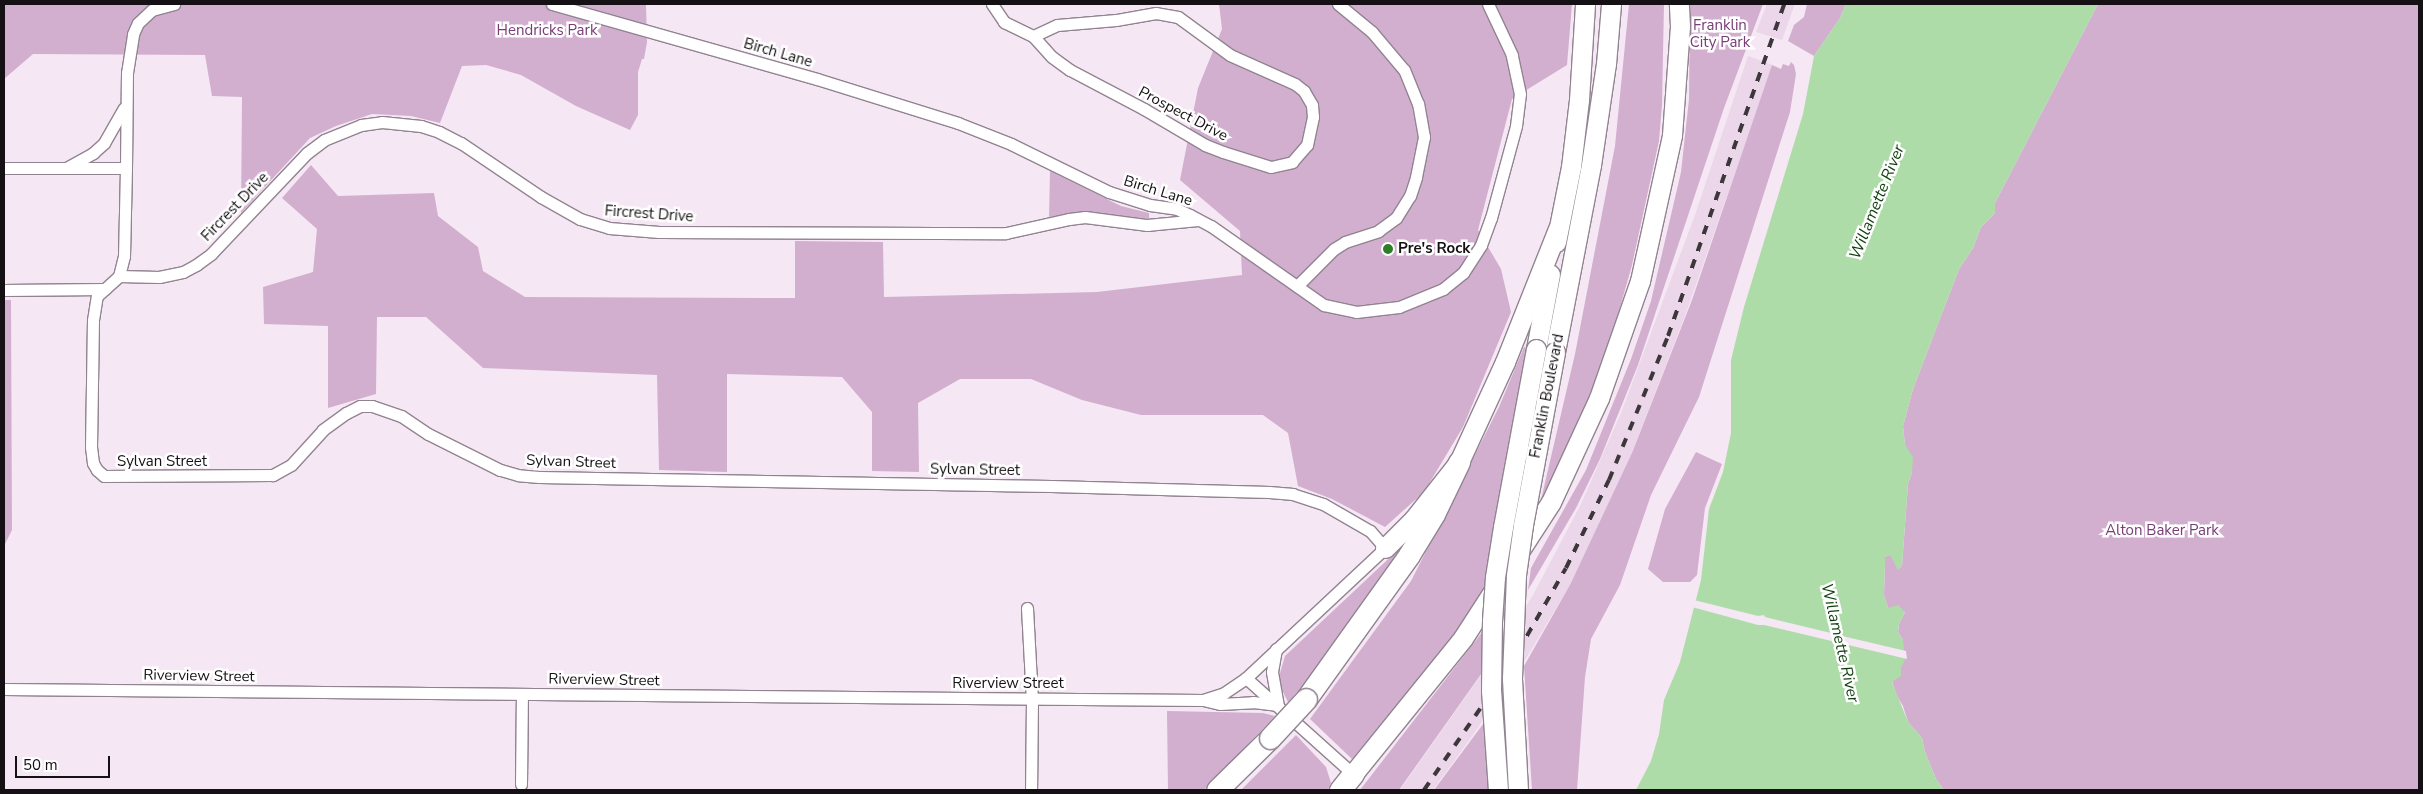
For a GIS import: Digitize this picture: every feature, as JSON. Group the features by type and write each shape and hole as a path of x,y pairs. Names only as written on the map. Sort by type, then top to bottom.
{"highway":[{"path":"1217,790 1270,738 1306,699 1409,555 1434,514 1459,462"}],"main road":[{"name":"Franklin Boulevard","path":"1498,790 1491,691 1492,621 1496,577 1503,527 1571,167 1585,4"},
{"name":"Franklin Boulevard","path":"1518,790 1512,678 1516,575 1522,525 1591,165 1606,64 1610,4"},
{"path":"1347,782 1468,630 1551,502 1599,398 1640,281 1672,135 1680,26 1679,4"},
{"path":"1385,548 1420,513 1459,462 1505,362 1558,229"}],"street":[{"path":"119,276 124,256 126,104 129,51 138,23 152,10 169,4"},
{"name":"Birch Lane","path":"552,4 924,111 1011,144 1110,192 1150,205 1177,209 1198,220 1324,306 1346,311 1374,311 1411,303 1443,289 1463,273 1473,260 1491,218 1519,110 1518,77 1514,63 1488,4"},
{"name":"Prospect Drive","path":"992,4 1004,22 1033,36 1052,57 1088,81 1144,109 1205,145 1257,164 1282,166 1292,162 1307,145 1313,117 1312,105 1304,91 1295,84 1230,56 1178,17 1156,12 1116,20 1057,25 1033,36"},
{"path":"1297,286 1334,249 1346,242 1378,231 1396,218 1410,196 1416,178 1424,137 1418,104 1404,70 1372,32 1338,4"},
{"path":"64,168 93,153 104,143 126,104"},
{"name":"Fircrest Drive","path":"119,276 159,277 183,272 196,265 229,237 307,153 324,140 361,125 382,122 421,126 439,132 460,142 541,197 580,219 609,228 659,232 1006,233 1085,217 1147,225 1198,220"},
{"path":"4,168 126,168"},
{"name":"Sylvan Street","path":"119,276 97,296 94,308 90,392 93,463 104,476 273,475 291,465 323,430 346,413 360,406 372,406 400,416 428,434 500,470 518,475 539,477 1050,486 1294,494 1323,504 1370,531 1385,548"},
{"path":"4,290 105,289"},
{"name":"Riverview Street","path":"1203,700 1224,693 1246,678 1385,548"},
{"path":"1027,608 1032,699 1032,790"},
{"path":"1276,649 1272,672 1278,705"},
{"path":"1246,678 1278,705 1347,782"},
{"name":"Riverview Street","path":"4,689 1203,700 1220,704 1252,702 1278,705"},
{"path":"521,784 522,694"}],"shaded area":[{"path":"1767,4 1795,4 1782,40 1756,32"},
{"path":"1748,56 1773,65 1686,313 1623,476 1574,578 1527,657 1473,735 1433,790 1400,790 1484,671 1533,595 1581,504 1621,413 1695,215"}],"green space":[{"name":"Hendricks Park","path":"4,4 646,4 647,42 644,59 642,59 638,72 638,115 630,130 576,106 521,75 486,65 462,66 440,123 411,116 372,114 336,126 310,138 241,213 242,97 212,96 205,55 33,54 4,79"},
{"path":"1219,4 1572,4 1567,65 1512,99 1478,230 1501,269 1511,312 1463,427 1424,492 1385,527 1332,499 1298,486 1288,433 1263,415 1141,415 1082,400 1031,379 960,379 918,403 919,472 872,471 872,412 842,377 727,374 727,472 659,470 657,375 483,368 426,317 377,317 376,394 328,408 328,326 264,324 263,287 313,272 317,229 282,198 311,165 338,196 434,193 438,216 478,247 483,271 525,297 795,298 795,241 883,242 884,297 1097,292 1242,275 1240,231 1180,180 1198,88 1222,29"},
{"path":"1629,4 1664,4 1662,105 1659,141 1632,265 1610,343 1582,414 1540,504 1575,354 1615,146"},
{"name":"Franklin City Park","path":"1690,4 1763,4 1724,108 1638,365 1600,459 1576,508 1528,590 1531,568 1586,470 1631,359 1651,301 1681,172 1689,99"},
{"path":"1807,4 1846,4 1840,18 1814,56 1788,41 1794,25 1804,17"},
{"name":"Alton Baker Park","path":"2098,4 2419,4 2419,790 1944,790 1936,779 1925,752 1922,738 1908,722 1903,706 1897,696 1892,681 1901,667 1903,640 1898,632 1899,624 1905,612 1888,608 1884,595 1885,557 1891,554 1898,569 1902,566 1908,484 1912,472 1905,445 1903,426 1913,389 1959,269 1973,248 1981,227 1995,213 1995,203"},
{"path":"1791,62 1794,65 1796,74 1790,112 1699,397 1651,495 1620,585 1591,639 1585,677 1577,790 1532,790 1524,666 1571,583 1632,453 1692,300 1772,65 1781,69 1783,64 1789,66"},
{"path":"1050,171 1121,206 1149,213 1149,219 1086,212 1049,217"},
{"path":"4,300 11,300 12,530 4,546"},
{"path":"1524,347 1532,349 1487,594 1352,759 1310,719 1411,581 1499,407"},
{"path":"1696,452 1722,464 1705,508 1697,575 1690,582 1663,582 1648,569 1665,509"},
{"path":"1401,547 1402,549 1313,674 1288,702 1280,686 1280,673 1285,656"},
{"path":"1483,631 1484,670 1399,790 1360,790"},
{"path":"1167,711 1263,713 1275,716 1204,790 1168,790"},
{"path":"1486,720 1491,790 1434,790"},
{"path":"1296,735 1326,767 1331,783 1328,790 1241,790"}],"water":[{"name":"Willamette River","path":"1846,4 2098,4 1995,203 1995,213 1981,227 1973,248 1959,269 1913,389 1903,426 1905,445 1913,457 1912,472 1908,484 1902,566 1898,570 1890,555 1885,557 1884,595 1888,608 1898,605 1905,612 1899,624 1898,632 1903,640 1905,660 1901,667 1901,676 1892,682 1908,722 1922,738 1925,752 1936,779 1944,790 1636,790 1651,761 1659,734 1664,700 1680,662 1701,580 1709,509 1723,472 1731,433 1731,360 1744,307 1803,114 1814,56 1840,18"}],"pier":[{"path":"1694,600 1758,616 1764,615 1765,617 1906,651 1907,659 1758,625 1692,607"}],"railway":[{"path":"1424,790 1509,667 1566,568 1609,480 1668,336 1784,4"}],"place":[{"name":"Pre's Rock","path":"1388,249"}]}
